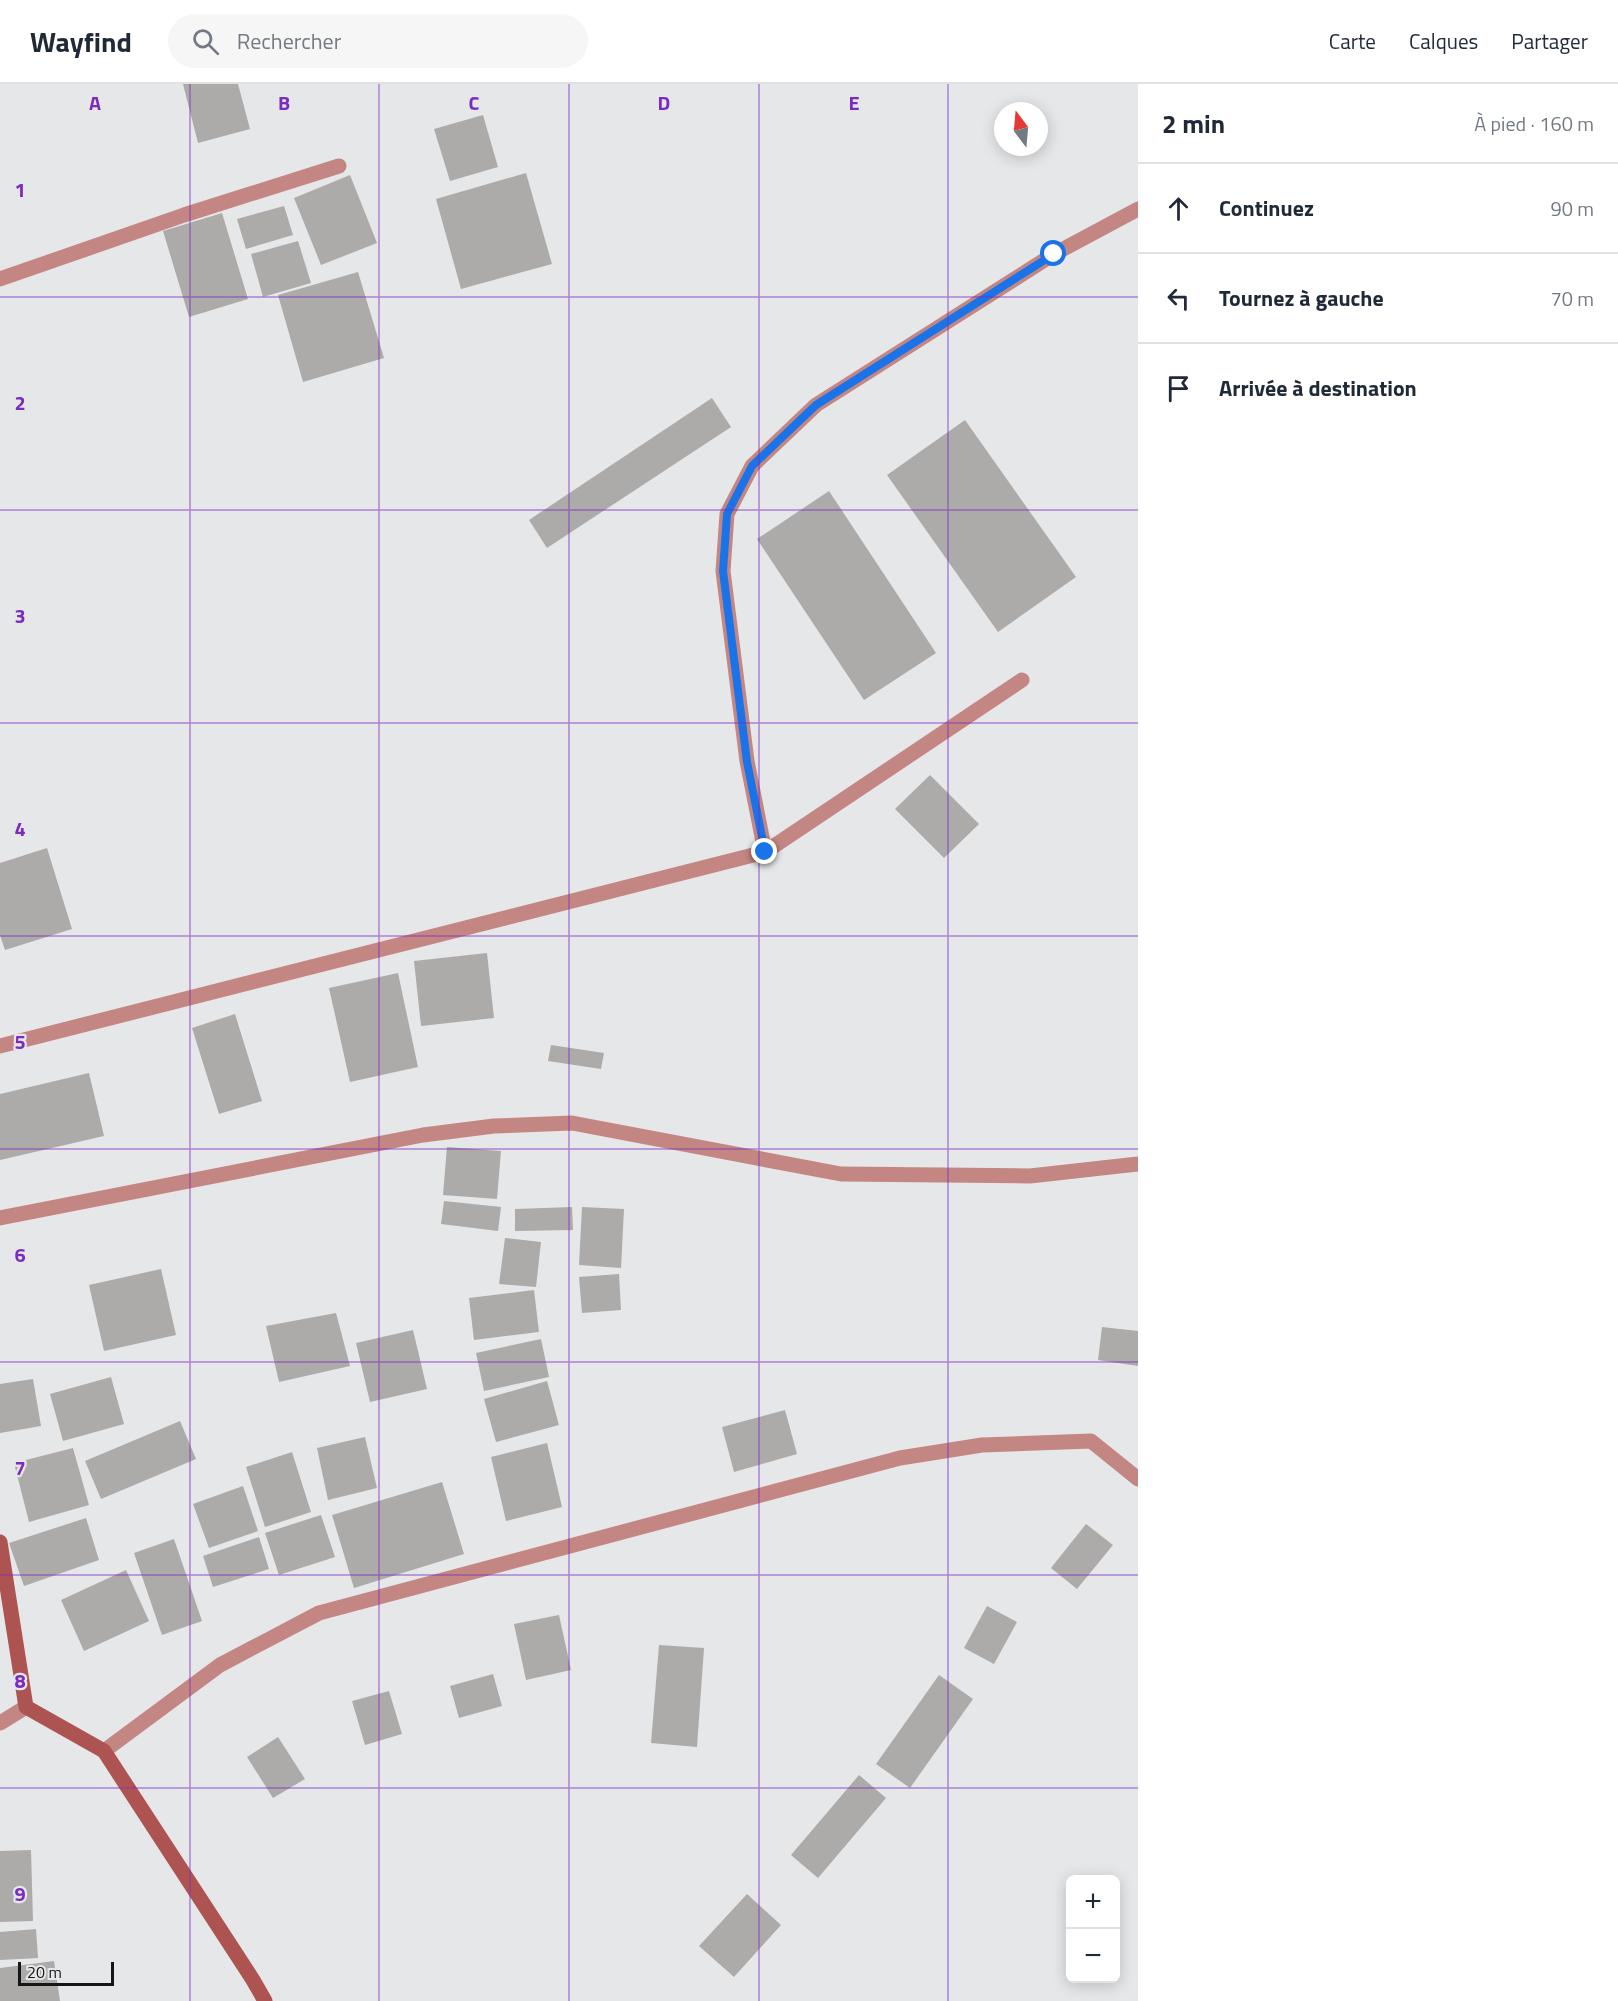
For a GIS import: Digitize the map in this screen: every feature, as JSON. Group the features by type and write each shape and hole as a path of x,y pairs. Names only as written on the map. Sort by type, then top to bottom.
{"street":[{"path":"0,279 184,215 339,166"},
{"path":"765,852 747,762 723,571 727,514 752,466 816,405 1054,254 1138,209"},
{"path":"0,1046 765,852 1022,680"},
{"path":"0,1218 423,1135 494,1126 572,1123 841,1174 1030,1176 1138,1164"},
{"path":"104,1751 220,1665 319,1613 889,1461 982,1445 1091,1441 1138,1479"},
{"path":"0,1542 26,1707"},
{"path":"26,1707 104,1751 265,2001"},
{"path":"0,1723 26,1707"}],"building":[{"path":"183,84 238,84 250,129 198,143"},
{"path":"483,115 498,167 450,181 434,129"},
{"path":"526,173 552,264 461,289 436,199"},
{"path":"350,175 377,243 321,265 294,198"},
{"path":"284,206 293,235 246,249 237,219"},
{"path":"222,213 248,299 189,317 163,231"},
{"path":"298,241 311,283 263,297 251,254"},
{"path":"358,272 384,358 303,382 278,295"},
{"path":"712,398 731,427 547,548 529,520"},
{"path":"965,420 1076,577 998,632 887,475"},
{"path":"829,491 936,653 864,700 757,539"},
{"path":"930,775 979,824 944,858 895,809"},
{"path":"47,848 72,929 5,950 0,935 0,863"},
{"path":"487,953 494,1018 421,1026 414,961"},
{"path":"398,973 418,1067 350,1082 329,988"},
{"path":"235,1014 262,1101 219,1114 192,1028"},
{"path":"551,1045 604,1053 601,1069 548,1061"},
{"path":"89,1073 104,1136 0,1160 0,1094"},
{"path":"447,1147 501,1151 497,1199 443,1195"},
{"path":"444,1201 501,1207 498,1231 441,1224"},
{"path":"572,1207 573,1230 515,1231 515,1209"},
{"path":"582,1207 624,1209 621,1268 579,1265"},
{"path":"505,1238 541,1242 536,1287 499,1284"},
{"path":"161,1269 176,1335 104,1351 89,1285"},
{"path":"619,1274 621,1310 582,1313 579,1277"},
{"path":"534,1290 539,1332 474,1340 469,1298"},
{"path":"336,1313 350,1366 279,1382 266,1326"},
{"path":"1102,1327 1138,1331 1138,1366 1098,1360"},
{"path":"413,1330 427,1389 370,1402 356,1343"},
{"path":"541,1339 549,1377 484,1391 476,1353"},
{"path":"111,1377 124,1424 63,1441 50,1394"},
{"path":"33,1379 41,1426 0,1433 0,1384"},
{"path":"547,1381 559,1425 496,1442 484,1399"},
{"path":"785,1410 797,1454 734,1472 722,1427"},
{"path":"180,1421 196,1459 101,1499 85,1461"},
{"path":"365,1437 377,1488 328,1500 317,1448"},
{"path":"547,1443 562,1507 506,1521 491,1457"},
{"path":"73,1448 89,1505 29,1522 14,1463"},
{"path":"292,1452 311,1512 265,1527 246,1467"},
{"path":"442,1482 464,1554 354,1588 332,1515"},
{"path":"243,1486 258,1531 209,1548 193,1504"},
{"path":"321,1515 335,1557 279,1575 265,1533"},
{"path":"86,1518 99,1560 24,1586 9,1543"},
{"path":"1086,1524 1113,1545 1077,1589 1051,1568"},
{"path":"259,1537 269,1569 213,1587 203,1556"},
{"path":"174,1539 202,1621 162,1635 134,1553"},
{"path":"126,1570 149,1621 84,1651 61,1600"},
{"path":"987,1606 1017,1622 994,1664 964,1648"},
{"path":"559,1615 571,1670 526,1680 514,1624"},
{"path":"659,1645 704,1648 697,1747 651,1743"},
{"path":"493,1674 502,1706 459,1718 450,1686"},
{"path":"939,1675 973,1699 910,1788 876,1764"},
{"path":"389,1691 402,1734 365,1745 352,1701"},
{"path":"278,1737 305,1779 273,1798 247,1757"},
{"path":"859,1775 886,1798 818,1878 791,1855"},
{"path":"31,1850 33,1921 0,1922 0,1851"},
{"path":"747,1894 781,1925 734,1977 699,1946"},
{"path":"36,1929 38,1958 0,1960 0,1932"},
{"path":"54,1961 60,2001 0,2001 0,1968"}],"route":[{"path":"765,852 747,762 723,571 727,514 752,466 816,405 1054,254"}]}
